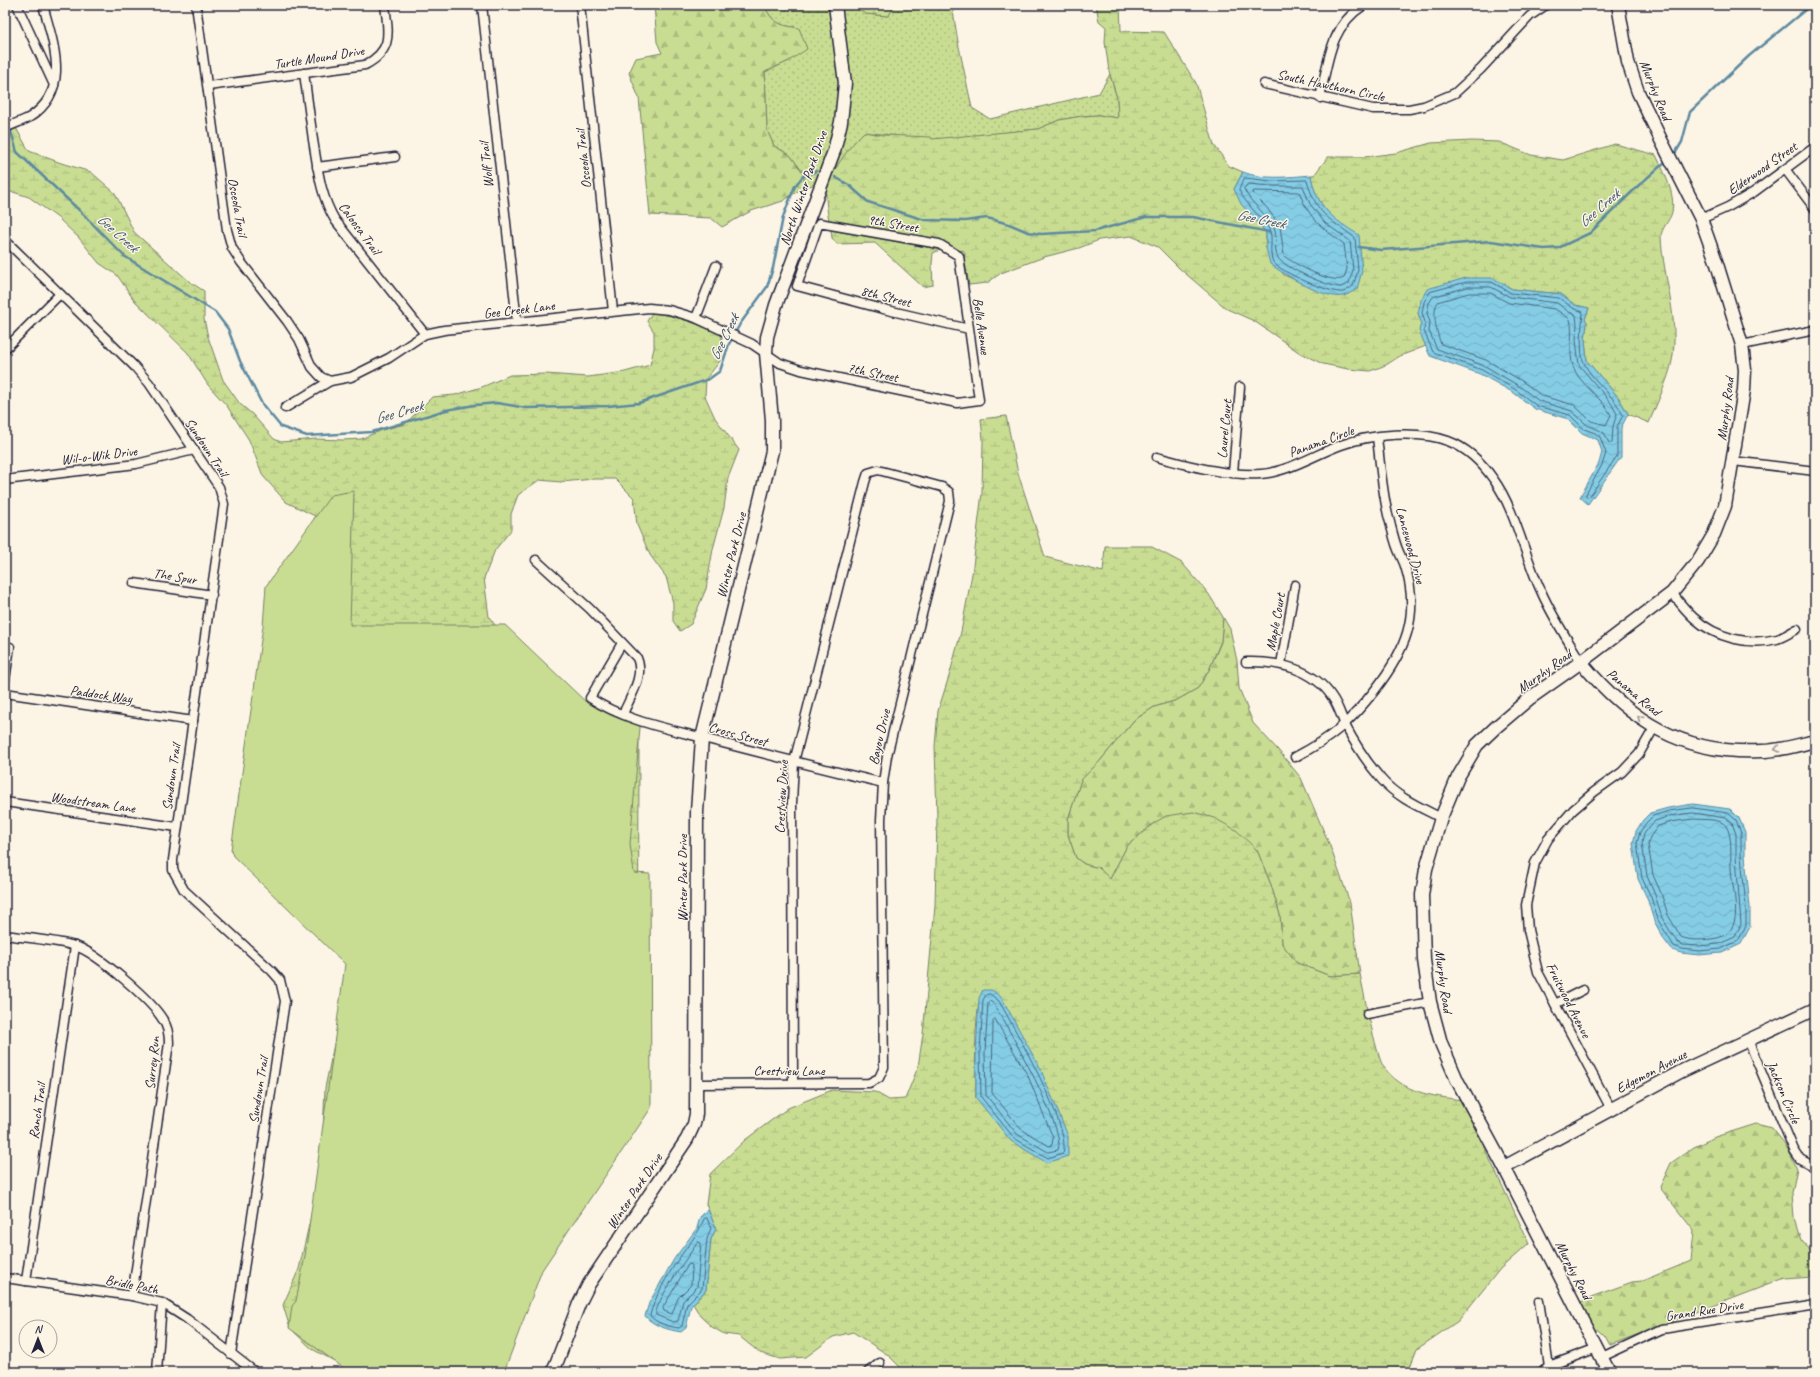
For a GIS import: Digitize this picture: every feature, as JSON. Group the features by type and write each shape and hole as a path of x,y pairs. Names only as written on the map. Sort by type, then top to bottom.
{"street":[{"path":"17,5 54,85"},
{"path":"5,128 30,117 40,109 47,100 54,85 57,62 55,49 42,5"},
{"name":"Osceola Trail","path":"196,5 227,230 232,248 241,262 287,321 299,339 312,367 321,376 330,381"},
{"name":"Turtle Mound Drive","path":"208,86 365,65 376,59 385,49 388,34 385,5"},
{"name":"Wolf Trail","path":"482,5 516,322"},
{"name":"Osceola Trail","path":"580,5 613,311"},
{"name":"North Winter Park Drive","path":"766,353 767,337 776,305 834,151 841,122 845,83 835,5"},
{"path":"1320,98 1336,35 1351,15 1364,5"},
{"name":"South Hawthorn Circle","path":"1264,84 1373,109 1409,110 1455,93 1481,70 1530,16 1546,5"},
{"name":"Murphy Road","path":"1609,1372 1504,1167 1457,1080 1441,1043 1430,1002 1424,960 1422,895 1426,869 1441,818 1458,777 1477,745 1530,698 1581,662 1672,593 1698,561 1714,534 1725,506 1744,390 1745,370 1742,344 1701,219 1638,92 1628,62 1618,5"},
{"name":"Caloosa Trail","path":"304,73 317,167 327,206 335,220 425,334"},
{"name":"Elderwood Street","path":"1701,219 1735,204 1754,192 1815,147"},
{"path":"317,167 395,157"},
{"path":"1785,169 1815,209"},
{"name":"9th Street","path":"797,286 819,223 939,244 959,256"},
{"name":"Sundown Trail","path":"5,240 136,367 149,383 218,487 224,504 212,595 177,827 173,870 184,890 280,980 285,1001 231,1354"},
{"name":"Belle Avenue","path":"959,256 978,400"},
{"path":"696,318 716,266"},
{"name":"8th Street","path":"797,286 883,309 969,329"},
{"path":"6,348 60,294"},
{"name":"Gee Creek Lane","path":"285,408 330,381 350,377 389,358 425,334 444,330 649,308 669,310 696,318 729,333 766,353"},
{"path":"1742,344 1815,330"},
{"name":"7th Street","path":"766,353 780,363 802,370 957,402 968,403 978,400"},
{"name":"Winter Park Drive","path":"553,1372 579,1304 589,1284 692,1129 696,1114 698,1084 697,812 702,738 772,451 772,420 766,353"},
{"name":"Laurel Court","path":"1233,473 1240,387"},
{"name":"Panama Circle","path":"1157,457 1233,473 1263,474 1293,466 1343,444 1377,437 1402,435 1436,437 1450,442 1471,455 1484,466 1504,496 1541,591 1555,619 1581,662"},
{"name":"Lancewood Drive","path":"1295,757 1319,745 1345,725 1387,674 1401,650 1409,631 1411,615 1410,591 1405,567 1397,547 1388,513 1377,437"},
{"name":"Wil-o-Wik Drive","path":"5,480 136,464 194,450"},
{"path":"1733,462 1815,471"},
{"name":"Bayou Drive","path":"868,473 878,470 942,486 949,492 950,501 887,756 882,783 881,820 884,1067 880,1078"},
{"name":"Crestview Drive","path":"793,1083 792,803 794,762 868,473"},
{"path":"536,560 590,609 637,658 640,664 640,675 623,714"},
{"name":"The Spur","path":"134,583 212,595"},
{"name":"Maple Court","path":"1281,664 1294,585"},
{"path":"1672,593 1695,619 1722,636 1743,641 1762,642 1779,638 1797,629"},
{"name":"Cross Street","path":"622,643 590,698 606,708 658,726 702,738 882,783"},
{"path":"5,680 10,646"},
{"path":"1246,662 1281,664 1302,672 1317,680 1332,697 1345,725 1364,756 1382,781 1406,800 1441,818"},
{"name":"Panama Road","path":"1581,662 1600,685 1625,707 1654,728 1695,745 1722,751 1762,751 1815,741"},
{"name":"Paddock Way","path":"5,694 193,721"},
{"name":"Fruitwood Avenue","path":"1611,1109 1538,972 1528,930 1526,905 1535,863 1548,839 1561,822 1594,792 1622,772 1639,754 1654,728"},
{"name":"Woodstream Lane","path":"5,802 177,827"},
{"name":"Surrey Run","path":"5,935 75,946 91,953 106,963 157,1011 168,1030 169,1043 132,1296"},
{"name":"Ranch Trail","path":"26,1281 75,946"},
{"path":"1555,1004 1583,990"},
{"path":"1367,1014 1430,1002"},
{"name":"Edgemon Avenue","path":"1504,1167 1682,1071 1815,1009"},
{"name":"Jackson Circle","path":"1748,1040 1794,1150 1800,1159 1815,1167"},
{"name":"Crestview Lane","path":"698,1084 869,1083 880,1078"},
{"name":"Bridle Path","path":"5,1278 132,1296 162,1303 187,1319 255,1372"},
{"path":"1539,1301 1549,1366"},
{"path":"157,1372 162,1303"},
{"name":"Grand Rue Drive","path":"1540,1372 1549,1366 1599,1353 1662,1330 1815,1305"},
{"path":"868,1372 880,1363"}],"green space":[{"path":"654,5 764,5 774,20 787,26 799,28 807,49 789,61 765,72 767,130 774,146 790,155 804,174 804,187 783,201 751,211 722,227 711,218 650,215 639,98 629,73 636,58 662,53 657,42"},
{"path":"764,5 831,5 841,83 837,121 830,150 817,184 804,187 804,174 790,155 774,146 767,130 765,72 789,61 799,28 787,26 774,20"},
{"path":"840,5 855,5 865,14 888,16 896,5 952,5 972,108 990,119 1099,93 1110,74 1117,98 1118,118 1099,115 1082,116 1059,120 1038,129 931,140 864,132 840,164 829,183 827,183 845,123"},
{"path":"855,5 896,5 888,16 865,14"},
{"path":"1096,5 1120,5 1121,31 1164,32 1196,83 1214,145 1229,166 1243,172 1234,189 1266,232 1266,248 1284,275 1327,294 1344,227 1326,210 1318,198 1311,175 1314,175 1328,157 1364,157 1396,153 1431,143 1472,141 1499,142 1531,155 1563,160 1615,144 1656,155 1671,190 1673,205 1672,212 1662,231 1661,237 1662,252 1673,315 1674,346 1668,375 1649,423 1628,414 1619,398 1587,361 1585,340 1587,322 1585,319 1589,308 1575,305 1561,294 1512,289 1502,283 1466,278 1448,284 1418,313 1421,322 1420,331 1426,346 1400,356 1386,365 1370,371 1348,369 1323,364 1300,353 1254,321 1227,309 1179,268 1158,247 1131,236 1099,240 1079,248 1044,257 1001,273 987,283 969,285 964,257 965,254 963,250 960,251 941,240 829,220 826,197 828,183 844,156 864,132 883,135 931,137 932,139 1038,129 1059,120 1082,116 1099,115 1118,118 1117,98 1109,71 1105,42 1106,27 1099,21"},
{"path":"16,128 29,151 91,172 115,193 134,232 190,282 204,291 204,319 208,337 223,380 240,404 252,414 274,439 281,442 316,439 361,439 382,430 405,424 432,397 455,395 482,387 510,375 546,374 588,377 625,372 650,365 654,348 654,332 647,321 652,313 680,318 722,335 720,361 706,379 705,396 715,418 739,450 728,478 724,508 713,549 706,589 691,624 680,631 673,621 673,603 666,577 650,555 637,525 634,498 615,479 561,482 539,480 518,495 511,514 511,530 495,550 484,578 489,617 504,637 536,671 639,742 638,1105 342,1365 312,1349 290,1328 283,1305 299,1269 313,1207 322,1155 325,1088 346,986 346,956 312,527 315,516 286,502 263,476 249,440 227,406 208,385 188,353 134,300 117,275 99,263 79,238 58,218 29,197 13,192 5,194 5,133"},
{"path":"831,230 940,250 933,253 933,285 923,287 875,243 837,244 832,238"},
{"path":"1006,416 1018,473 1045,557 1103,572 1105,546 1150,546 1182,563 1208,593 1223,617 1221,641 1209,670 1198,688 1177,700 1154,707 1134,720 1099,762 1081,780 1068,819 1068,835 1076,858 1084,864 1099,868 1110,879 1127,846 1154,823 1166,816 1193,812 1214,818 1236,830 1257,850 1271,885 1280,915 1282,944 1297,963 1330,976 1360,974 1367,1009 1362,1010 1363,1019 1369,1018 1377,1050 1383,1066 1391,1075 1408,1088 1429,1095 1462,1100 1529,1243 1500,1269 1458,1321 1417,1349 1408,1372 905,1372 888,1355 853,1332 833,1337 806,1357 780,1359 760,1353 739,1336 724,1334 712,1327 701,1317 693,1304 706,1290 711,1239 716,1229 706,1204 710,1174 745,1140 788,1108 832,1090 875,1092 889,1100 905,1099 918,1067 923,1034 935,906 937,819 935,746 938,711 961,632 972,574 982,493 983,439 981,419","holes":["983,990 976,1098 976,1026 980,999"]},
{"path":"354,491 350,625 505,625 588,704 641,716 630,844 634,873 650,874 651,1108 542,1270 504,1372 349,1372 289,1328 292,1306 296,1301 305,1256 345,964 233,856 231,850 263,626 266,586 331,495"},
{"path":"1223,617 1230,629 1237,661 1239,688 1253,723 1301,778 1330,846 1350,903 1360,974 1330,976 1297,963 1282,944 1280,915 1271,885 1257,850 1154,823 1127,846 1110,879 1099,868 1084,864 1076,858 1068,835 1068,819 1081,780 1099,762 1134,720 1154,707 1177,700 1198,688 1209,670 1221,642"},
{"path":"1756,1124 1772,1128 1785,1144 1797,1168 1792,1193 1794,1218 1801,1240 1815,1255 1815,1277 1783,1279 1610,1345 1605,1336 1598,1329 1594,1332 1579,1303 1632,1282 1642,1281 1691,1261 1694,1231 1660,1187 1671,1163 1694,1147 1715,1137"}],"water":[{"path":"1243,172 1251,175 1268,177 1311,175 1317,196 1327,211 1359,235 1362,271 1357,289 1343,296 1326,294 1305,286 1270,264 1266,248 1266,232 1241,204 1234,189"},
{"path":"1466,278 1493,278 1512,289 1561,294 1575,305 1589,308 1585,319 1587,322 1585,340 1587,361 1619,398 1628,414 1621,428 1621,457 1588,504 1580,497 1599,463 1602,452 1598,440 1582,433 1568,419 1535,409 1514,393 1480,374 1430,356 1419,331 1421,322 1418,313 1421,300 1427,289"},
{"path":"1693,804 1730,809 1739,818 1745,832 1745,855 1750,907 1750,927 1741,944 1722,953 1699,955 1681,953 1672,950 1665,941 1654,921 1647,898 1638,879 1633,843 1636,831 1643,820 1650,813 1668,808"},
{"path":"983,990 992,990 1002,998 1041,1070 1068,1136 1068,1156 1047,1163 1011,1141 976,1098 976,1052 979,998"},
{"path":"708,1209 716,1229 711,1239 706,1290 691,1306 686,1328 681,1332 662,1327 652,1322 645,1316 649,1303 674,1259 697,1228 700,1217"}],"waterway":[{"name":"Gee Creek","path":"1676,152 1682,142 1690,112 1749,56 1811,5"},
{"name":"Gee Creek","path":"5,111 17,152 80,211 124,256 215,312 228,329 240,361 262,404 281,427 307,436 372,432 446,410 475,405 497,403 526,408 608,406 639,403 709,379 720,371 729,344 740,324 767,287 773,268 783,217 795,186 803,176 816,171"},
{"name":"Gee Creek","path":"1359,247 1381,250 1491,241 1544,249 1558,248 1590,233 1665,162"},
{"name":"Gee Creek","path":"835,177 849,185 868,202 925,220 965,221 987,218 1009,224 1028,232 1041,234 1095,231 1146,217 1193,217 1269,232"}]}
